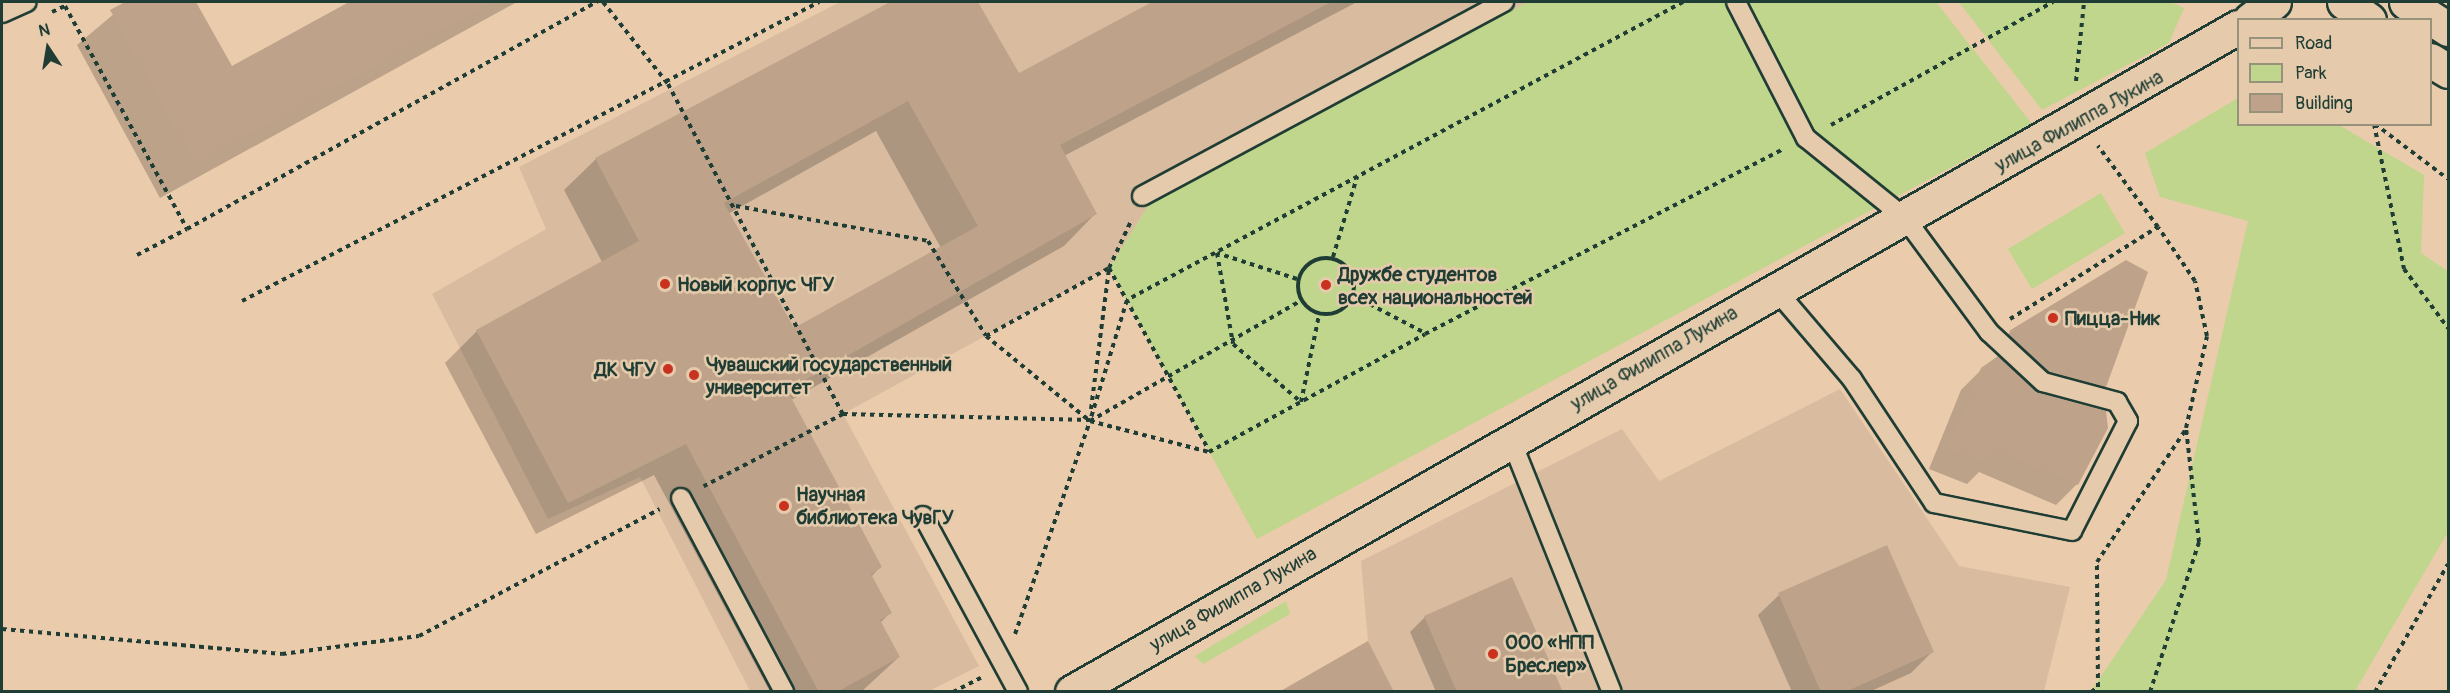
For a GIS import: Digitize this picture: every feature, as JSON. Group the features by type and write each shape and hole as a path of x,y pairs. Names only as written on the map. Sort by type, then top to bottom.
{"street":[{"path":"2253,18 2274,2"},
{"path":"2344,2 2366,18"},
{"path":"2406,2 2431,18"},
{"path":"2432,19 2448,29"},
{"name":"улица Филиппа Лукина","path":"1072,692 2237,28"},
{"path":"2432,61 2448,71"}],"lane":[{"path":"2,13 27,2"},
{"path":"1142,196 1504,2"},
{"path":"1736,2 1806,138 1905,218 1989,332 2043,382 2117,402 2128,421 2072,531 1934,502 1852,379 1775,289"},
{"path":"1511,440 1612,692"},
{"path":"681,498 784,692"},
{"path":"923,516 1018,692"}],"path":[{"path":"137,255 597,2"},
{"path":"603,2 668,84 736,206 843,414"},
{"path":"242,301 668,84 819,2"},
{"path":"953,692 1004,667 1090,421 1127,300 1683,2"},
{"path":"2,629 282,654 419,636 843,414 1090,421 1209,452 1425,334 1806,138 2053,2"},
{"path":"2075,92 2084,2"},
{"path":"45,15 65,6 187,229"},
{"path":"2375,126 2404,269 2448,328"},
{"path":"2378,126 2448,179"},
{"path":"2091,136 2195,281 2206,336 2186,428 2199,542 2150,692"},
{"path":"1333,257 1357,177"},
{"path":"1090,421 1109,268 1142,196"},
{"path":"736,206 928,241 986,336 1090,421"},
{"path":"1989,332 2158,227"},
{"path":"1217,253 1297,279"},
{"path":"1217,253 1233,344 1301,402"},
{"path":"1333,257 1352,270 1354,296 1342,311 1319,315 1300,301 1297,279 1311,260 1333,257"},
{"path":"1109,268 1209,452"},
{"path":"986,336 1109,268"},
{"path":"1354,296 1425,334"},
{"path":"1090,421 1233,344 1300,301"},
{"path":"1301,402 1319,315"},
{"path":"2091,692 2098,687 2097,562 2186,428"},
{"path":"2375,692 2448,564"}],"shaded area":[{"name":"Чувашский государственный университет","path":"840,2 1528,2 1152,200 1109,268 843,414 979,666 929,691 750,691 640,477 548,519 432,294 546,229 519,167"},
{"path":"1840,389 1959,566 2070,587 2044,691 1279,692 1368,641 1361,561 1622,429 1659,481"}],"green space":[{"path":"1528,2 1936,2 2032,124 1257,539 1109,268 1152,200"},
{"path":"1959,2 2170,2 2184,8 2169,43 2042,110"},
{"path":"2237,99 2237,126 2341,126 2424,175 2421,253 2448,271 2448,532 2355,691 2091,691 2166,580 2248,221 2160,197 2145,153"},
{"path":"2101,193 2125,233 2032,289 2008,249"},
{"path":"1286,601 1290,614 1203,664 1195,656"}],"building":[{"path":"125,2 196,2 232,66 349,2 493,2 195,164 110,10"},
{"name":"Новый корпус ЧГУ","path":"890,2 978,2 1019,73 1152,2 1331,2 1060,145 1097,214 787,390 882,567 871,574 892,613 880,620 900,657 837,692 819,692 686,444 568,503 476,330 639,241 595,158","holes":["908,101 978,226 794,328 724,203"]},
{"path":"2126,260 2148,272 2106,387 2049,372 2018,343 2024,339 2009,331"},
{"path":"1998,356 2040,393 2106,411 2108,428 2078,485 1995,450 1989,464 1948,448 1981,368"},
{"path":"1887,545 1934,652 1845,692 1821,692 1778,593"},
{"name":"ООО «НПП Бреслер»","path":"1512,577 1563,692 1457,692 1424,616"},
{"path":"1368,641 1394,692 1279,692"}],"place":[{"name":"Новый корпус ЧГУ","path":"665,284"},
{"name":"Дружбе студентов всех национальностей","path":"1326,285"},
{"name":"Пицца-Ник","path":"2053,318"},
{"name":"ДК ЧГУ","path":"668,369"},
{"name":"Чувашский государственный университет","path":"694,375"},
{"name":"Научная библиотека ЧувГУ","path":"784,506"},
{"name":"ООО «НПП Бреслер»","path":"1493,654"}]}
